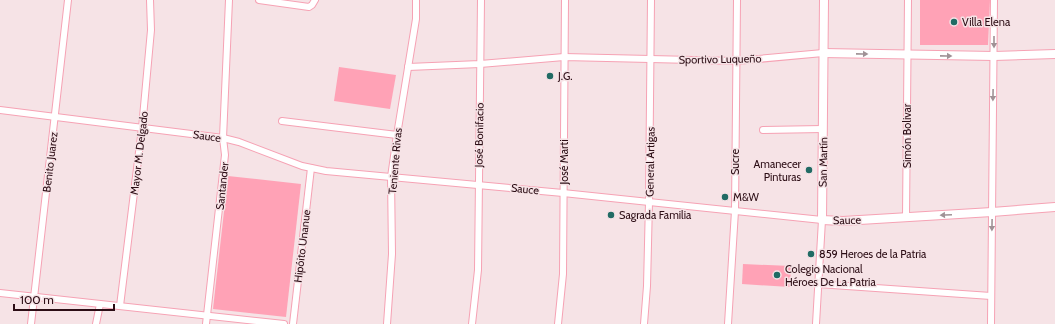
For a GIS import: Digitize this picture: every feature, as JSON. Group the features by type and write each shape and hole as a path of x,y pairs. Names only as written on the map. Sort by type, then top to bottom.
{"street":[{"name":"Benito Juarez","path":"31,324 68,0"},
{"name":"Mayor M. Delgado","path":"120,306 142,128 151,30 150,0"},
{"name":"Santander","path":"206,324 225,155 224,138 229,0"},
{"path":"259,0 306,6 314,3"},
{"name":"Teniente Rivas","path":"387,324 392,254 391,177 396,135 416,19 416,0"},
{"name":"José Bonifacio","path":"472,324 478,270 481,0"},
{"name":"José Marti","path":"558,324 563,274 565,0"},
{"name":"General Artigas","path":"644,324 647,286 649,202 651,0"},
{"name":"Sucre","path":"728,324 735,211 737,0"},
{"name":"San Martín","path":"816,324 822,220 824,0"},
{"name":"Simón Bolivar","path":"906,217 908,0"},
{"path":"991,324 994,0"},
{"name":"Sportivo Luqueño","path":"408,67 480,64 564,57 736,61 823,53 994,56 1055,54"},
{"name":"Sauce","path":"0,110 224,138 239,142 302,166 326,171 563,193 822,220 843,221 1055,207"},
{"path":"282,121 396,135"},
{"path":"763,130 823,129"},
{"name":"Hipóito Unanue","path":"293,324 311,168"},
{"path":"818,284 991,296"},
{"path":"0,293 284,324"},
{"path":"96,324 100,304"}],"shaded area":[{"name":"Villa Elena","path":"920,0 990,0 988,45 920,45"},
{"path":"339,67 396,75 390,109 334,101"},
{"path":"228,176 301,184 286,317 213,309"},
{"path":"743,264 791,266 790,287 742,284"}],"place":[{"name":"Villa Elena","path":"954,22"},
{"name":"J.G.","path":"550,76"},
{"name":"Amanecer Pinturas","path":"809,170"},
{"name":"M&W","path":"725,197"},
{"name":"Sagrada Familia","path":"611,215"},
{"name":"859 Heroes de la Patria","path":"811,254"},
{"name":"Colegio Nacional Héroes De La Patria","path":"777,275"}]}
